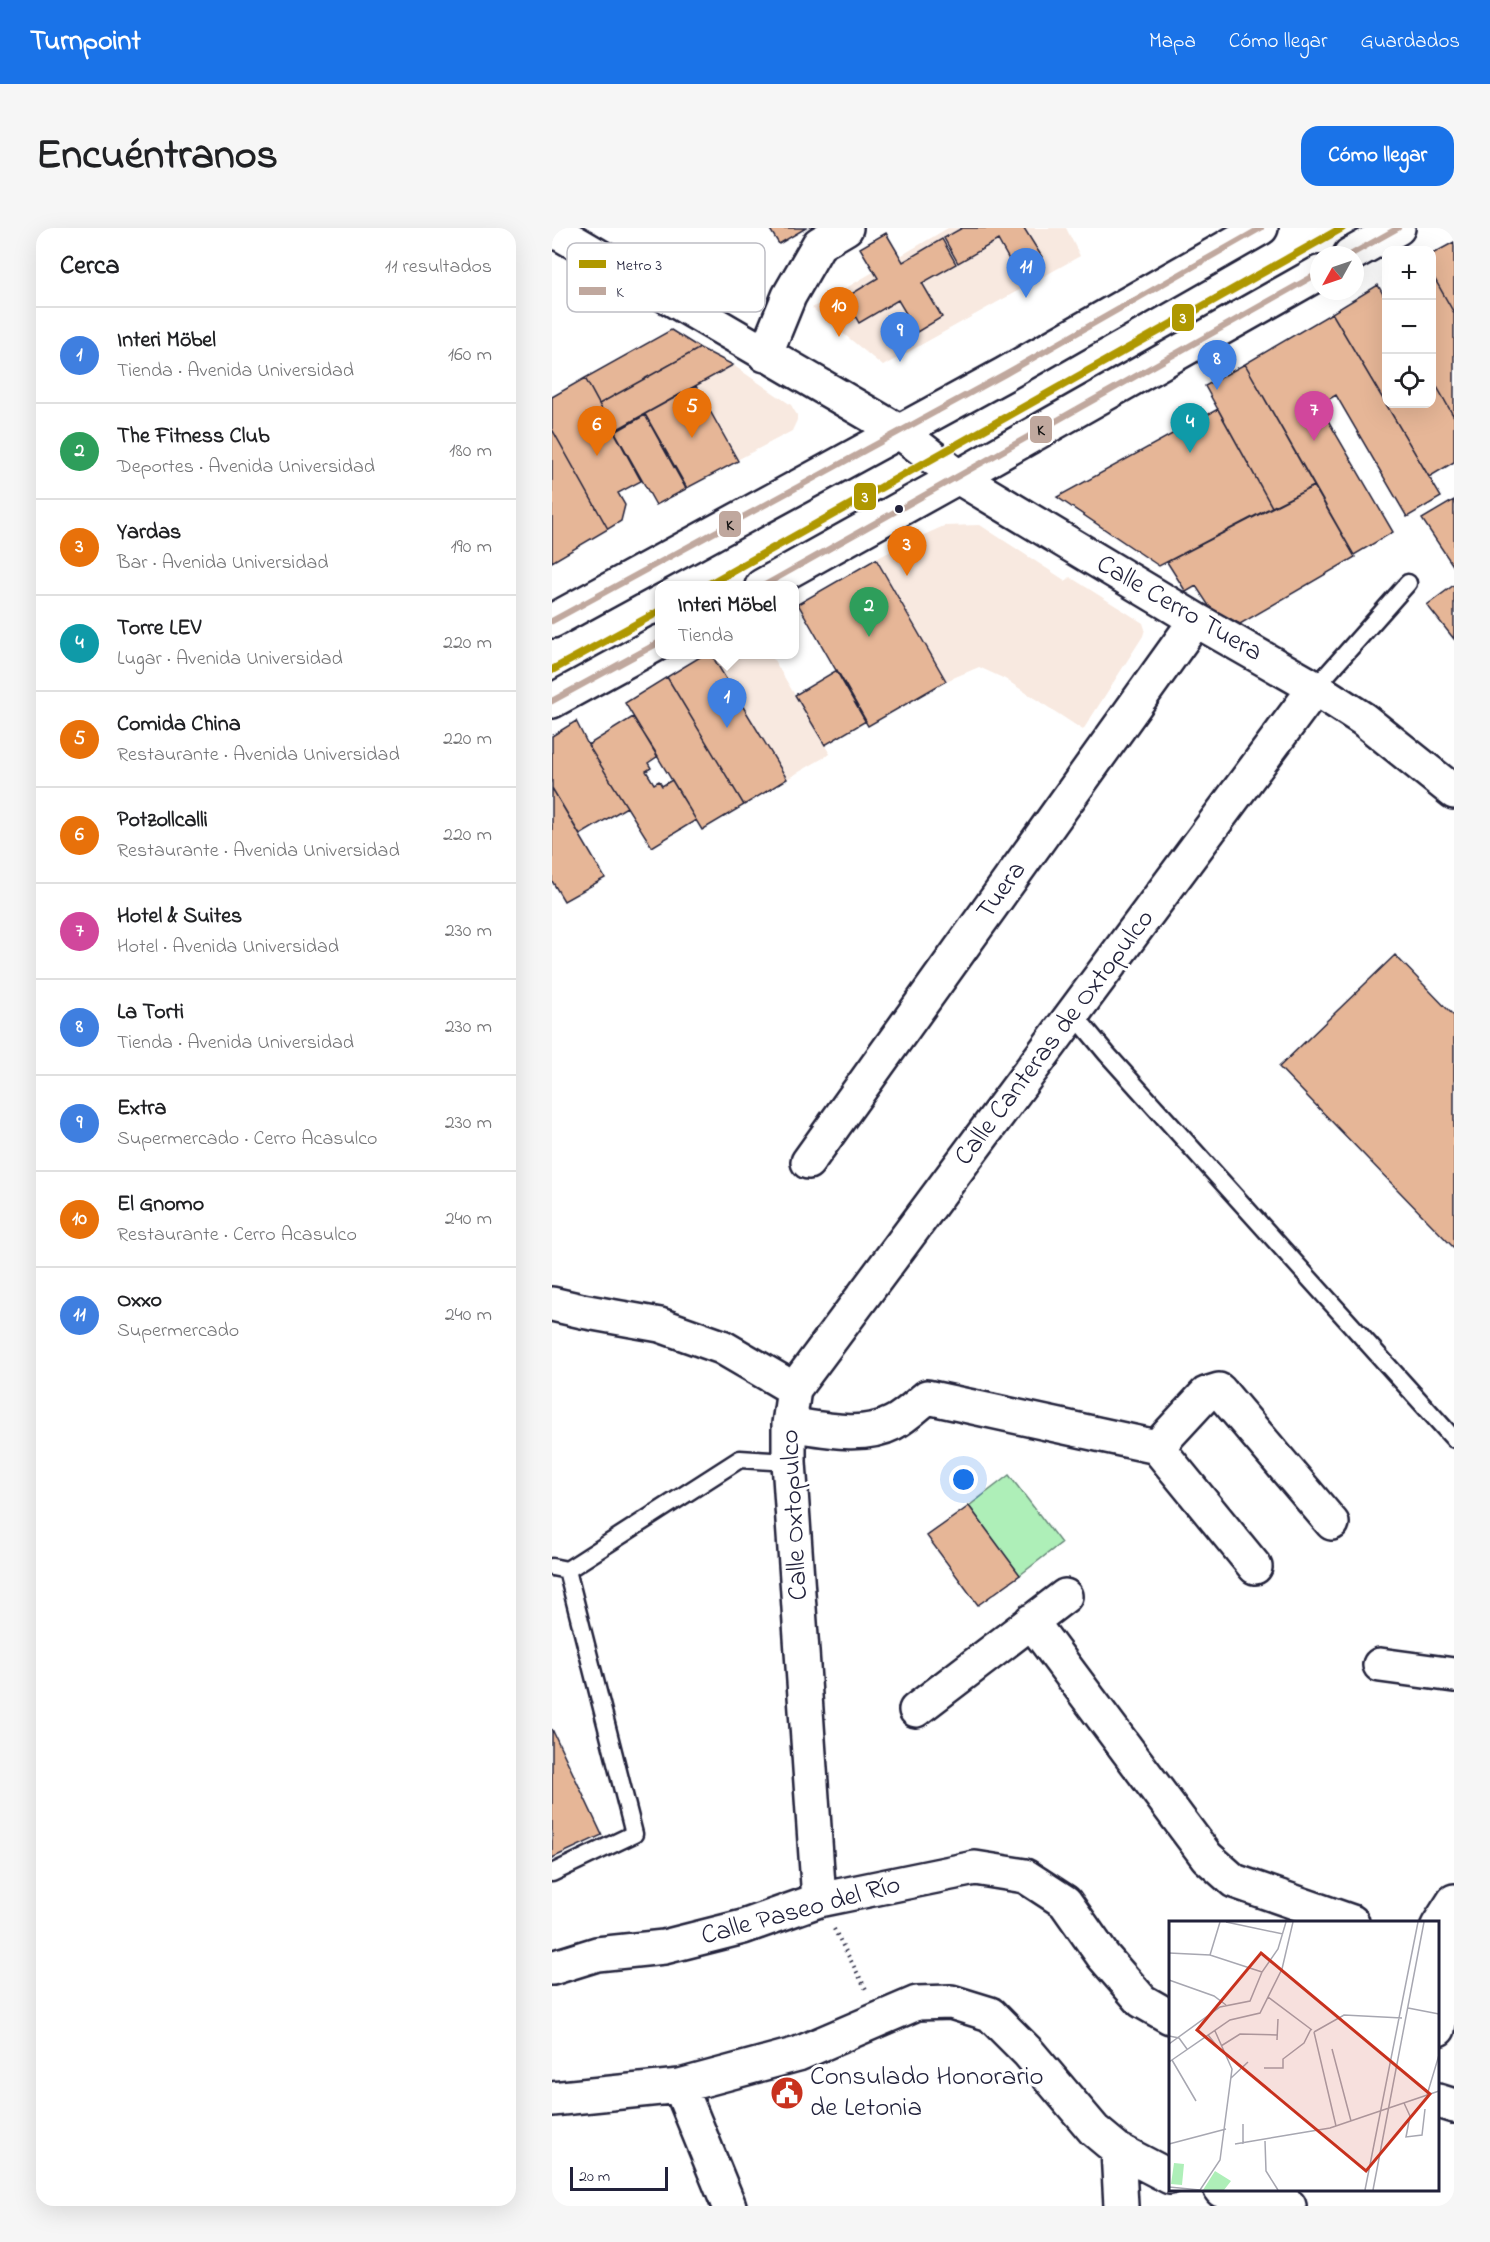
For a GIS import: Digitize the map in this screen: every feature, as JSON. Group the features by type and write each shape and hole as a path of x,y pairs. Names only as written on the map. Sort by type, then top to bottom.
{"street":[{"path":"765,355 789,296 819,244 846,228"},
{"path":"552,621 1005,374 1260,228"},
{"path":"1364,247 1398,228"},
{"path":"769,581 1310,278"},
{"name":"Calle Cerro Tuera","path":"685,312 900,432 958,477 1196,620 1315,688 1363,719 1454,792"},
{"name":"Tuera","path":"808,1162 1196,620"},
{"path":"552,701 655,645"},
{"name":"Calle Canteras de Oxtopulco","path":"794,1389 1315,688"},
{"path":"552,1304 660,1325 722,1347 794,1389"},
{"name":"Calle Oxtopulco","path":"794,1389 789,1424 789,1462 819,1900"},
{"path":"1157,1447 1206,1394 1219,1390 1332,1523"},
{"path":"789,1424 848,1432 885,1427 927,1397 1157,1447 1255,1567"},
{"path":"916,1710 1065,1596"},
{"path":"1031,1621 1207,1857 1234,1881 1346,1921"},
{"path":"1380,1665 1454,1675"},
{"name":"Calle Paseo del Río","path":"552,1968 597,1954 664,1947 743,1928 819,1900 975,1868 1025,1876 1065,1902 1103,1956 1142,2001 1169,2016"},
{"path":"1439,1923 1454,1901"},
{"path":"1439,2013 1447,1947"},
{"path":"552,2099 680,2086 798,2054 917,2002 951,2002 990,2014 1028,2052 1094,2130 1118,2150 1169,2176"},
{"path":"680,2086 729,2206"},
{"path":"1439,2102 1454,2106"},
{"path":"1118,2150 1121,2206"},
{"path":"1225,2191 1289,2206"}],"lane":[{"path":"1315,688 1408,583"},
{"path":"1073,1013 1107,1054 1454,1439"},
{"path":"552,1873 634,1834 559,1568 740,1459 789,1462"}],"path":[{"path":"819,1900 881,2018"}],"shaded area":[{"path":"948,228 1066,228 1080,256 883,366 812,308"},
{"path":"733,365 791,405 797,415 792,431 737,460 695,385"},
{"path":"980,525 1066,581 1070,577 1143,623 1145,629 1143,636 1083,730 1005,679 979,667 946,681 876,559 944,526"},
{"path":"713,659 773,659 830,754 787,779"}],"green space":[{"path":"1009,1475 1061,1543 1020,1575 969,1506"}],"building":[{"path":"769,228 806,228 779,244"},
{"path":"962,228 1024,228 1042,257 1016,272 998,240 958,263 944,238"},
{"path":"886,233 903,262 942,239 956,264 922,283 942,317 917,332 898,300 859,323 845,298 878,278 860,248"},
{"path":"1454,242 1454,313 1436,281 1436,252"},
{"path":"1436,281 1454,313 1454,417 1436,385"},
{"path":"1378,285 1382,292 1382,398 1332,313 1353,300 1364,300 1364,294"},
{"path":"1332,313 1382,397 1382,408 1388,408 1441,497 1407,517 1336,395 1319,405 1393,532 1354,555 1245,364"},
{"path":"671,330 700,348 599,404 585,378"},
{"path":"700,348 733,365 614,431 599,404"},
{"path":"1245,364 1314,486 1272,507 1205,386"},
{"path":"585,378 641,481 618,493 625,505 621,521 608,529 552,429 552,397"},
{"path":"1436,385 1454,417 1454,462 1429,477 1388,408 1436,408"},
{"path":"696,386 738,461 687,488 645,414"},
{"path":"1218,409 1272,507 1159,566 1057,497"},
{"path":"645,415 686,489 656,505 615,432"},
{"path":"552,429 608,529 552,562"},
{"path":"1314,486 1355,557 1240,624 1211,609 1196,586 1186,592 1167,562"},
{"path":"1454,500 1454,567 1422,519"},
{"path":"876,559 946,681 868,726 799,603"},
{"path":"1454,585 1454,639 1427,605"},
{"path":"697,659 714,659 787,779 744,805 667,677"},
{"path":"837,670 866,721 825,745 795,695"},
{"path":"667,677 744,805 702,830 625,703"},
{"path":"633,717 658,756 648,763 651,768 646,771 654,784 659,781 662,786 672,780 696,820 652,847 588,745"},
{"path":"576,721 588,745 627,807 580,835 552,788 552,736"},
{"path":"552,788 605,878 564,901 552,881"},
{"path":"1395,955 1454,1016 1454,1248 1279,1067"},
{"path":"969,1506 1020,1575 978,1605 927,1536"},
{"path":"552,1729 602,1835 552,1858"}],"metro line":[{"name":"3","path":"715,581 1342,228"},
{"name":"3","path":"552,670 655,614"}],"transit line":[{"name":"K","path":"552,621 1005,374 1261,228"},
{"name":"K","path":"1364,247 1398,228"},
{"name":"K","path":"772,581 1310,278"},
{"name":"K","path":"552,701 655,645"}],"place":[{"name":"Oxxo","path":"1026,298"},
{"name":"El Gnomo","path":"839,337"},
{"name":"Extra","path":"900,362"},
{"name":"La Torti","path":"1217,390"},
{"name":"Comida China","path":"692,438"},
{"name":"Hotel & Suites","path":"1314,441"},
{"name":"Torre LEV","path":"1190,453"},
{"name":"Potzollcalli","path":"597,456"},
{"name":"Yardas","path":"907,576"},
{"name":"The Fitness Club","path":"869,637"},
{"name":"Interi Möbel","path":"727,728"},
{"name":"Consulado Honorario de Letonia","path":"787,2093"}]}
